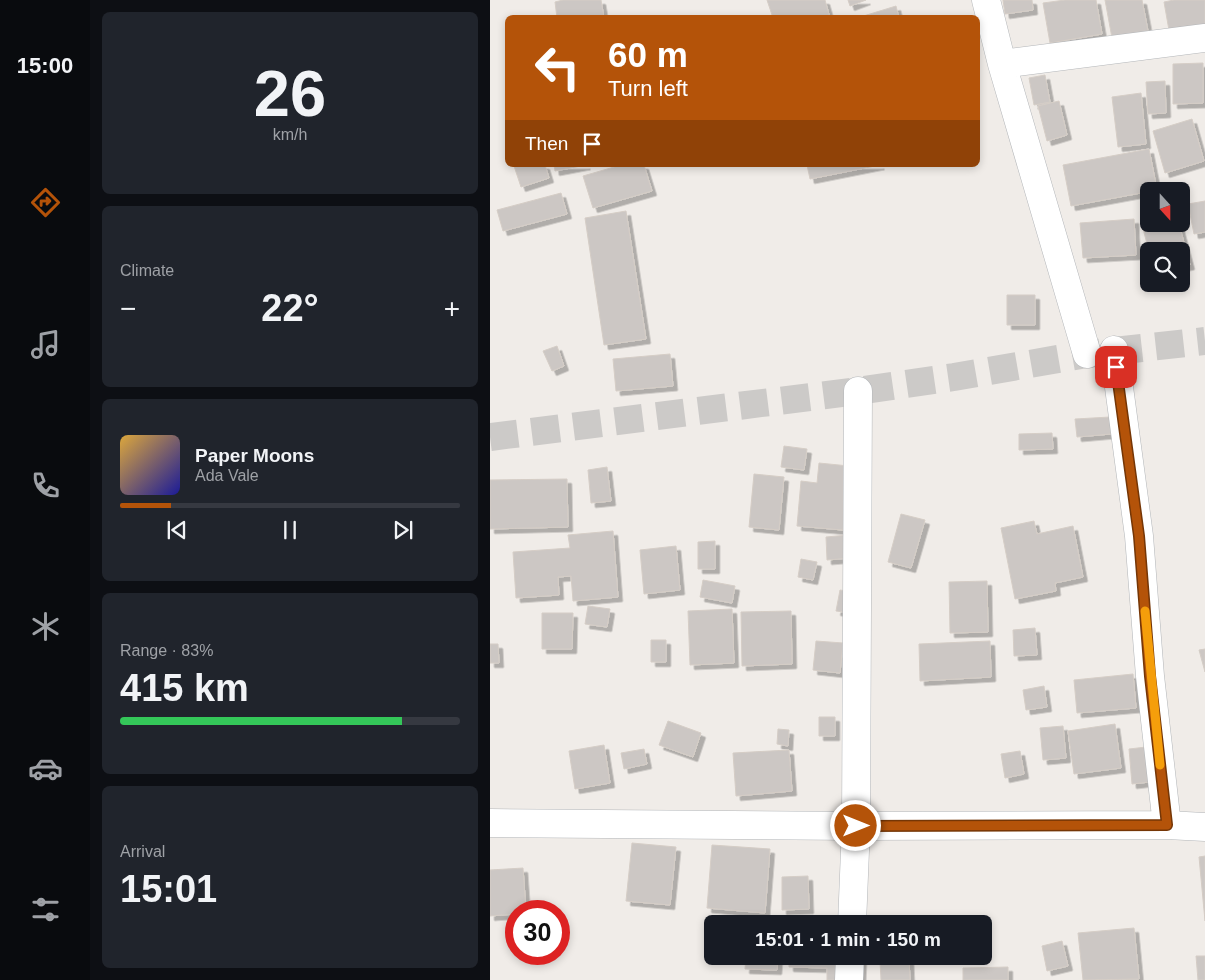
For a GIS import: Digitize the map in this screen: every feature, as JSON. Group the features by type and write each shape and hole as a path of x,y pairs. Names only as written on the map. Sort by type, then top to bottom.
{"street":[{"path":"986,0 1002,64 1087,354"},
{"path":"1002,64 1205,38"},
{"path":"1114,350 1139,536 1150,676 1167,825"},
{"path":"852,915 856,826 858,391"},
{"path":"490,823 856,826 1167,825 1205,827"},
{"path":"849,980 850,965"}],"building":[{"path":"563,0 601,0 604,15 557,15 555,2"},
{"path":"767,0 825,0 829,15 772,15"},
{"path":"848,0 866,0 850,6"},
{"path":"1003,0 1032,0 1033,10 1005,14"},
{"path":"1065,0 1096,0 1102,34 1050,43 1043,3"},
{"path":"1105,0 1142,0 1148,31 1112,38"},
{"path":"1174,0 1205,0 1205,30 1170,36 1164,2"},
{"path":"896,6 898,15 867,15"},
{"path":"1203,63 1203,103 1173,104 1173,64"},
{"path":"1045,75 1050,102 1034,105 1029,78"},
{"path":"1165,81 1166,113 1148,114 1146,82"},
{"path":"1141,93 1146,144 1118,147 1112,97"},
{"path":"1059,101 1067,135 1047,141 1038,106"},
{"path":"1192,119 1204,161 1165,173 1153,131"},
{"path":"1149,149 1155,182 1140,182 1140,193 1071,206 1063,165"},
{"path":"514,167 546,167 549,178 521,187"},
{"path":"554,167 576,167 555,171"},
{"path":"614,167 645,167 652,191 593,208 583,176"},
{"path":"807,167 870,167 810,179"},
{"path":"561,193 567,214 503,231 497,210"},
{"path":"1205,201 1205,232 1194,234 1190,204"},
{"path":"626,211 646,339 604,345 585,218"},
{"path":"1134,219 1136,255 1083,258 1080,223"},
{"path":"1144,232 1181,232 1184,242 1147,242"},
{"path":"1007,295 1035,295 1035,325 1007,325"},
{"path":"557,346 564,366 552,371 543,351"},
{"path":"670,354 673,386 616,391 613,359"},
{"path":"1110,417 1111,434 1077,437 1075,419"},
{"path":"1052,433 1053,449 1019,450 1019,434"},
{"path":"784,446 807,449 804,470 781,467"},
{"path":"819,463 849,466 843,530 797,526 801,481 817,483"},
{"path":"607,467 611,501 591,503 588,470"},
{"path":"754,474 784,477 779,530 749,527"},
{"path":"567,479 568,527 490,529 490,480"},
{"path":"901,514 925,520 911,568 888,562"},
{"path":"1034,521 1037,534 1073,526 1083,577 1055,583 1056,591 1015,599 1001,528"},
{"path":"613,531 618,597 573,601 571,576 558,577 559,595 516,598 513,552 570,548 568,535"},
{"path":"848,535 850,558 827,560 826,537"},
{"path":"715,541 715,569 698,569 698,542"},
{"path":"676,546 680,590 644,594 640,550"},
{"path":"801,559 817,562 813,580 798,577"},
{"path":"703,580 735,586 732,603 700,597"},
{"path":"987,581 988,632 950,633 949,582"},
{"path":"840,590 854,592 851,613 836,611"},
{"path":"588,606 610,609 607,627 585,624"},
{"path":"732,609 734,663 690,665 688,611"},
{"path":"791,611 792,664 742,666 741,612"},
{"path":"542,613 573,613 572,649 542,649"},
{"path":"1035,628 1037,655 1014,656 1013,630"},
{"path":"651,640 666,640 666,662 651,662"},
{"path":"816,641 843,643 840,673 813,670"},
{"path":"990,641 991,677 920,681 919,644"},
{"path":"490,644 498,644 499,663 490,663"},
{"path":"1205,649 1205,672 1199,650"},
{"path":"1133,674 1136,708 1077,713 1074,680"},
{"path":"1044,686 1047,707 1026,710 1023,690"},
{"path":"819,717 835,717 835,736 819,736"},
{"path":"668,721 701,733 693,757 659,745"},
{"path":"1115,724 1121,768 1074,774 1068,731"},
{"path":"1063,726 1066,758 1043,760 1040,728"},
{"path":"778,729 789,730 788,746 777,744"},
{"path":"604,745 610,783 575,789 569,751"},
{"path":"1155,746 1158,781 1132,784 1129,749"},
{"path":"644,749 647,764 624,769 621,753"},
{"path":"789,750 792,791 736,796 733,753"},
{"path":"1020,751 1024,774 1005,778 1001,754"},
{"path":"632,843 676,847 670,905 626,901"},
{"path":"712,845 770,849 765,913 707,908"},
{"path":"1205,856 1205,921 1199,857"},
{"path":"523,868 525,900 505,900 505,915 490,916 490,870"},
{"path":"808,876 809,909 782,910 782,877"},
{"path":"1134,928 1139,979 1083,980 1078,933"},
{"path":"1062,941 1068,966 1047,971 1042,946"},
{"path":"1196,956 1205,956 1205,980 1198,980"},
{"path":"745,965 777,965 777,970 745,969"},
{"path":"789,965 862,965 861,980 827,980 827,968 789,967"},
{"path":"880,965 909,965 910,980 881,980"},
{"path":"1008,967 1008,980 963,980 963,968"}],"tunnel":[{"path":"490,437 858,391 1087,354 1205,341"}],"slow traffic":[{"path":"1145,611 1160,765"}],"route":[{"path":"856,826 1167,825 1150,676 1139,536 1116,367"}]}
